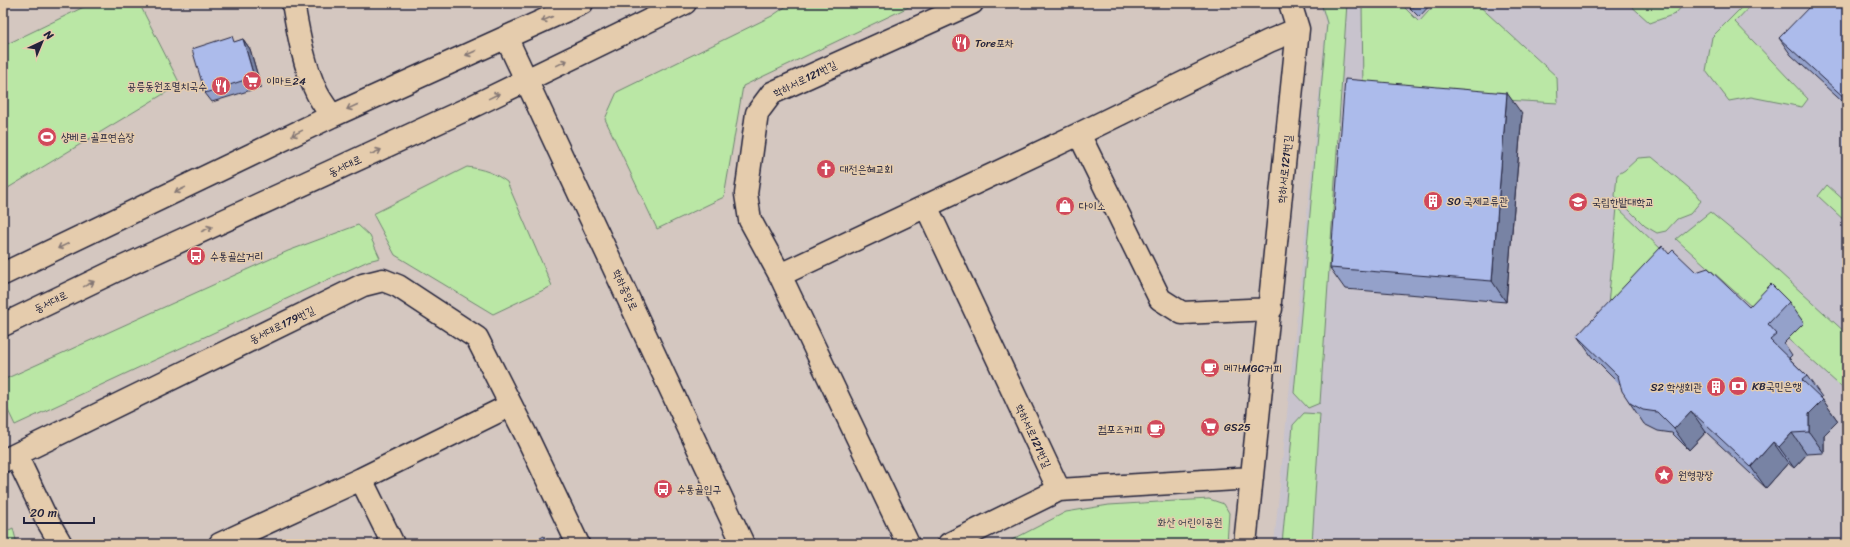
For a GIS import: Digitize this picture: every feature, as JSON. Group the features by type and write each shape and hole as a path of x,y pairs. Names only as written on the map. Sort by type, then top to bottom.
{"street":[{"path":"293,3 298,30 313,83 317,94 332,116"},
{"path":"3,274 332,116 582,3"},
{"name":"동서대로","path":"3,324 527,80 685,3"},
{"name":"학하서로121번길","path":"908,544 780,275 750,220 746,194 757,113 772,93 972,3"},
{"name":"학하서로121번길","path":"1245,544 1271,309 1298,29 1290,3"},
{"path":"780,275 1079,134 1269,41 1298,29"},
{"name":"학하중앙로","path":"506,37 743,544"},
{"path":"1079,134 1160,299 1182,313 1271,309"},
{"name":"학하서로121번길","path":"926,206 1059,490"},
{"name":"동서대로179번길","path":"61,544 10,458 363,285 383,280 398,286 477,338 578,544"},
{"path":"220,544 360,479 511,405"},
{"path":"949,544 1059,490 1252,478"},
{"path":"360,479 393,544"}],"shaded area":[{"name":"국립한밭대학교","path":"1320,3 1847,3 1847,544 1274,544 1326,24"}],"green space":[{"name":"샹베르 골프연습장","path":"92,3 139,3 180,84 3,191 3,46"},
{"path":"791,3 917,3 743,86 724,197 657,229 605,119 617,92 772,16"},
{"path":"1321,3 1347,3 1320,403 1308,408 1294,393 1327,23"},
{"path":"1362,3 1400,3 1419,22 1436,3 1476,3 1557,77 1558,103 1363,92"},
{"path":"1628,3 1685,3 1675,14 1650,23"},
{"path":"1746,3 1753,3 1735,22 1808,99 1802,107 1751,97 1729,101 1706,71 1712,37"},
{"path":"1652,157 1695,193 1701,201 1690,214 1677,219 1666,231 1657,233 1645,226 1615,196 1617,175 1638,158"},
{"path":"467,167 488,172 507,182 552,286 493,314 395,255 373,214"},
{"path":"1827,185 1847,203 1847,223 1818,196"},
{"path":"1617,207 1662,250 1608,306"},
{"path":"1710,212 1744,240 1847,334 1847,392 1676,239"},
{"path":"358,225 370,236 380,258 368,261 15,425 3,400 3,380 288,251"},
{"path":"1304,413 1320,414 1312,544 1282,544 1293,425"},
{"name":"화산 어린이공원","path":"1209,499 1224,504 1229,513 1227,544 1004,544 1066,512 1109,505"},
{"path":"13,528 17,544 3,544 3,533"}],"building":[{"path":"1408,3 1416,3 1412,7"},
{"path":"1813,3 1847,3 1847,100 1779,38"},
{"path":"232,36 234,42 243,39 254,77 205,93 192,49"},
{"name":"S0 국제교류관","path":"1345,79 1507,93 1492,281 1330,268"},
{"name":"S2 학생회관","path":"1662,246 1669,254 1673,250 1696,272 1708,268 1749,307 1771,284 1789,302 1768,324 1777,334 1770,340 1807,376 1802,380 1823,400 1809,414 1809,432 1792,433 1779,447 1773,442 1751,467 1691,411 1674,429 1657,412 1643,410 1630,403 1622,391 1618,376 1577,336"},
{"path":"544,536 548,544 529,544"}],"place":[{"name":"Tore포차","path":"961,43"},
{"name":"이마트24","path":"252,81"},
{"name":"공릉동원조멸치국수","path":"221,86"},
{"name":"샹베르 골프연습장","path":"47,137"},
{"name":"대전은혜교회","path":"826,169"},
{"name":"S0 국제교류관","path":"1433,201"},
{"name":"국립한밭대학교","path":"1578,202"},
{"name":"다이소","path":"1065,206"},
{"name":"수통골삼거리","path":"196,256"},
{"name":"메가MGC커피","path":"1210,368"},
{"name":"KB국민은행","path":"1738,386"},
{"name":"S2 학생회관","path":"1716,387"},
{"name":"GS25","path":"1210,427"},
{"name":"컴포즈커피","path":"1156,429"},
{"name":"원형광장","path":"1664,475"},
{"name":"수통골입구","path":"663,489"}]}
